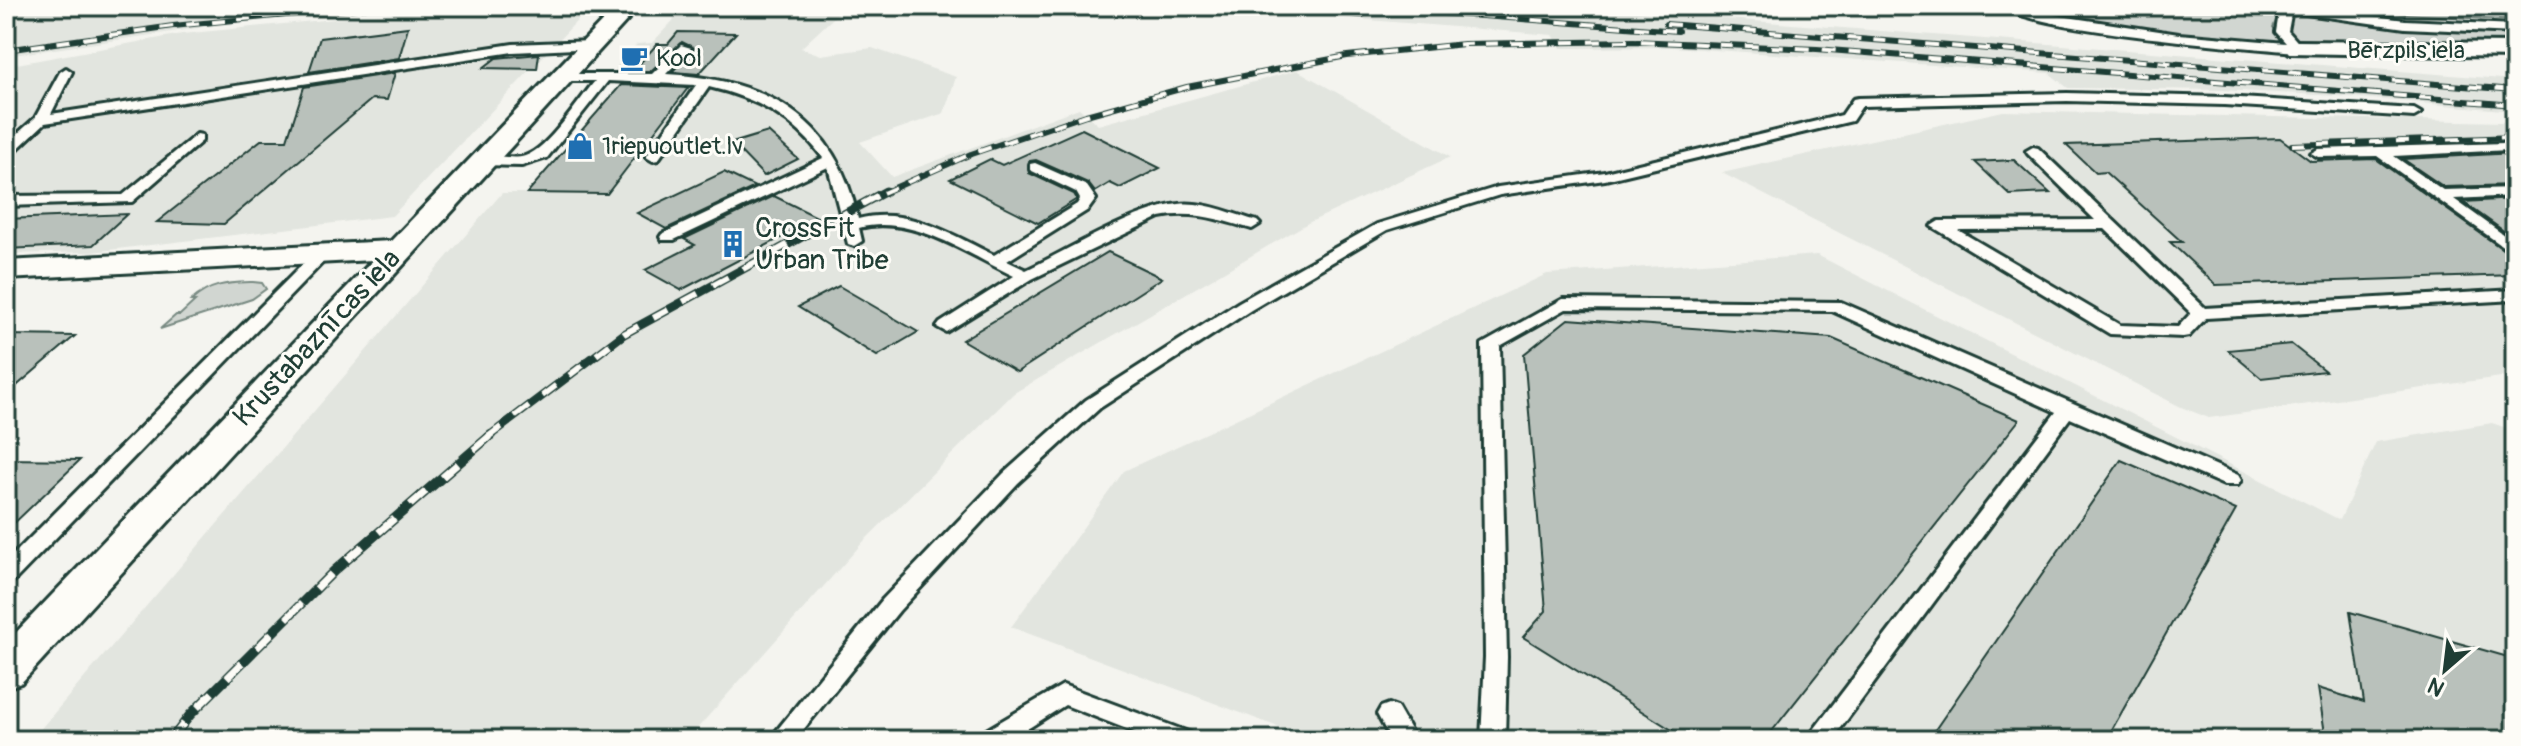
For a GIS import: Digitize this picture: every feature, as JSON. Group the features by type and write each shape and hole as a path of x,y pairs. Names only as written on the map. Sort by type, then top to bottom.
{"street":[{"name":"Krustabaznīcas iela","path":"6,670 629,6"},
{"name":"Bērzpils iela","path":"2297,48 2515,50"},
{"path":"6,270 400,250"}],"lane":[{"path":"2009,6 2025,13 2087,24 2231,44 2297,48"},
{"path":"2297,48 2282,32 2285,13 2298,9 2405,24 2515,29"},
{"path":"41,120 513,48 592,45"},
{"path":"655,78 685,48"},
{"path":"6,152 41,120 66,72"},
{"path":"562,77 706,81 771,101 795,119 828,154 845,197 852,233 879,218 897,219 918,225 1026,276"},
{"path":"483,161 522,162 542,155 604,78"},
{"path":"653,157 706,81"},
{"path":"781,740 891,605 1011,478 1093,404 1245,306 1382,227 1498,191 1605,176 1847,118 1858,102 2067,97 2224,101 2414,113"},
{"path":"6,201 127,199 197,138"},
{"path":"2318,153 2504,147"},
{"path":"2033,151 2201,313"},
{"path":"2380,152 2515,250"},
{"path":"668,237 830,160"},
{"path":"995,261 1083,207 1088,199 1082,189 1035,167"},
{"path":"2440,195 2515,192"},
{"path":"946,327 1026,276 1155,214 1181,208 1206,211 1252,224"},
{"path":"2109,224 1939,226 2116,330 2183,332 2201,313 2515,295"},
{"path":"6,575 324,252"},
{"path":"1493,740 1496,657 1491,344 1563,304 1835,306 2231,480"},
{"path":"1818,740 2067,410"},
{"path":"990,740 1063,694 1182,740"},
{"path":"1389,714 1404,740"}],"shaded area":[{"path":"6,6 238,6 205,20 199,28 6,56"},
{"path":"467,6 591,6 392,216 92,252 6,254 6,66 182,34"},
{"path":"771,6 846,6 801,48 821,55 872,48 956,77 944,113 860,142 892,177 1079,108 1098,125 1297,70 1450,157 1308,223 1014,393 864,541 687,740 31,740 502,193 527,193 620,86 615,78 616,68 637,44 652,43 686,7 768,9"},
{"path":"1196,6 1558,6 2515,80 2515,111 2338,96 2221,90 2068,88 2049,73 1672,47 1561,48 1553,35"},
{"path":"2074,6 2283,8 2273,27 2290,44 2221,39 2056,17 2050,12 2067,11"},
{"path":"2281,6 2515,6 2515,21"},
{"path":"2300,12 2515,33 2515,45 2309,45 2294,38 2288,30 2289,15"},
{"path":"2003,111 2504,122 2515,119 2515,375 2209,418 2181,407 1722,173"},
{"path":"1817,255 2340,520 2376,442 2492,423 2515,431 2515,740 1313,740 1011,627 1124,471 1547,274"},
{"path":"262,283 266,289 252,299 160,329 195,301 191,301 213,287"}],"building":[{"path":"408,27 399,58 309,72 320,38"},
{"path":"678,32 736,33 699,74 672,72 694,48 682,42 651,71 633,71 657,44 668,44"},
{"path":"539,54 537,69 483,68 496,58"},
{"path":"395,73 387,100 372,99 224,224 157,222 261,140 287,140 304,87"},
{"path":"621,85 688,88 607,194 527,193"},
{"path":"1082,129 1160,168 1120,188 1110,183 1095,192 1088,183 1036,160 1029,161 1029,173 1074,194 1077,199 1038,223 950,179 990,159 1002,165"},
{"path":"768,132 798,159 764,176 732,143"},
{"path":"2280,138 2311,161 2376,159 2515,258 2515,275 2216,285 2170,242 2182,242 2105,172 2096,173 2066,145"},
{"path":"2515,153 2515,185 2444,187 2403,159"},
{"path":"2014,160 2050,193 2010,195 1975,162"},
{"path":"724,172 755,187 666,229 637,213"},
{"name":"CrossFit Urban Tribe","path":"774,196 819,218 681,290 645,270 695,245 684,239"},
{"path":"2515,199 2515,239 2463,202"},
{"path":"127,214 93,245 6,249 6,219"},
{"path":"1108,252 1162,278 1017,372 962,340"},
{"path":"839,286 918,332 877,356 798,307"},
{"path":"1568,319 1831,338 2019,420 1765,740 1688,740 1523,637 1546,611 1524,354"},
{"path":"6,335 75,336 6,395"},
{"path":"2291,344 2325,371 2261,378 2228,350"},
{"path":"6,459 80,460 6,531"},
{"path":"2121,460 2236,510 2106,740 1928,740"},
{"path":"2350,612 2515,659 2515,740 2326,740 2318,688 2364,702"}],"railway":[{"path":"6,50 173,26 377,6"},
{"path":"1258,6 1362,15"},
{"path":"1350,6 1678,31"},
{"path":"1666,24 2515,90"},
{"path":"883,193 971,154 1086,115 1187,87 1347,56 1464,44 1634,41 1817,49 2515,105"},
{"path":"2292,145 2515,137"},
{"path":"488,437 624,334 886,191"},
{"path":"171,740 190,715 334,571 491,435"}],"place":[{"name":"Kool","path":"634,58"},
{"name":"1riepuoutlet.lv","path":"580,146"},
{"name":"CrossFit Urban Tribe","path":"733,244"}]}
